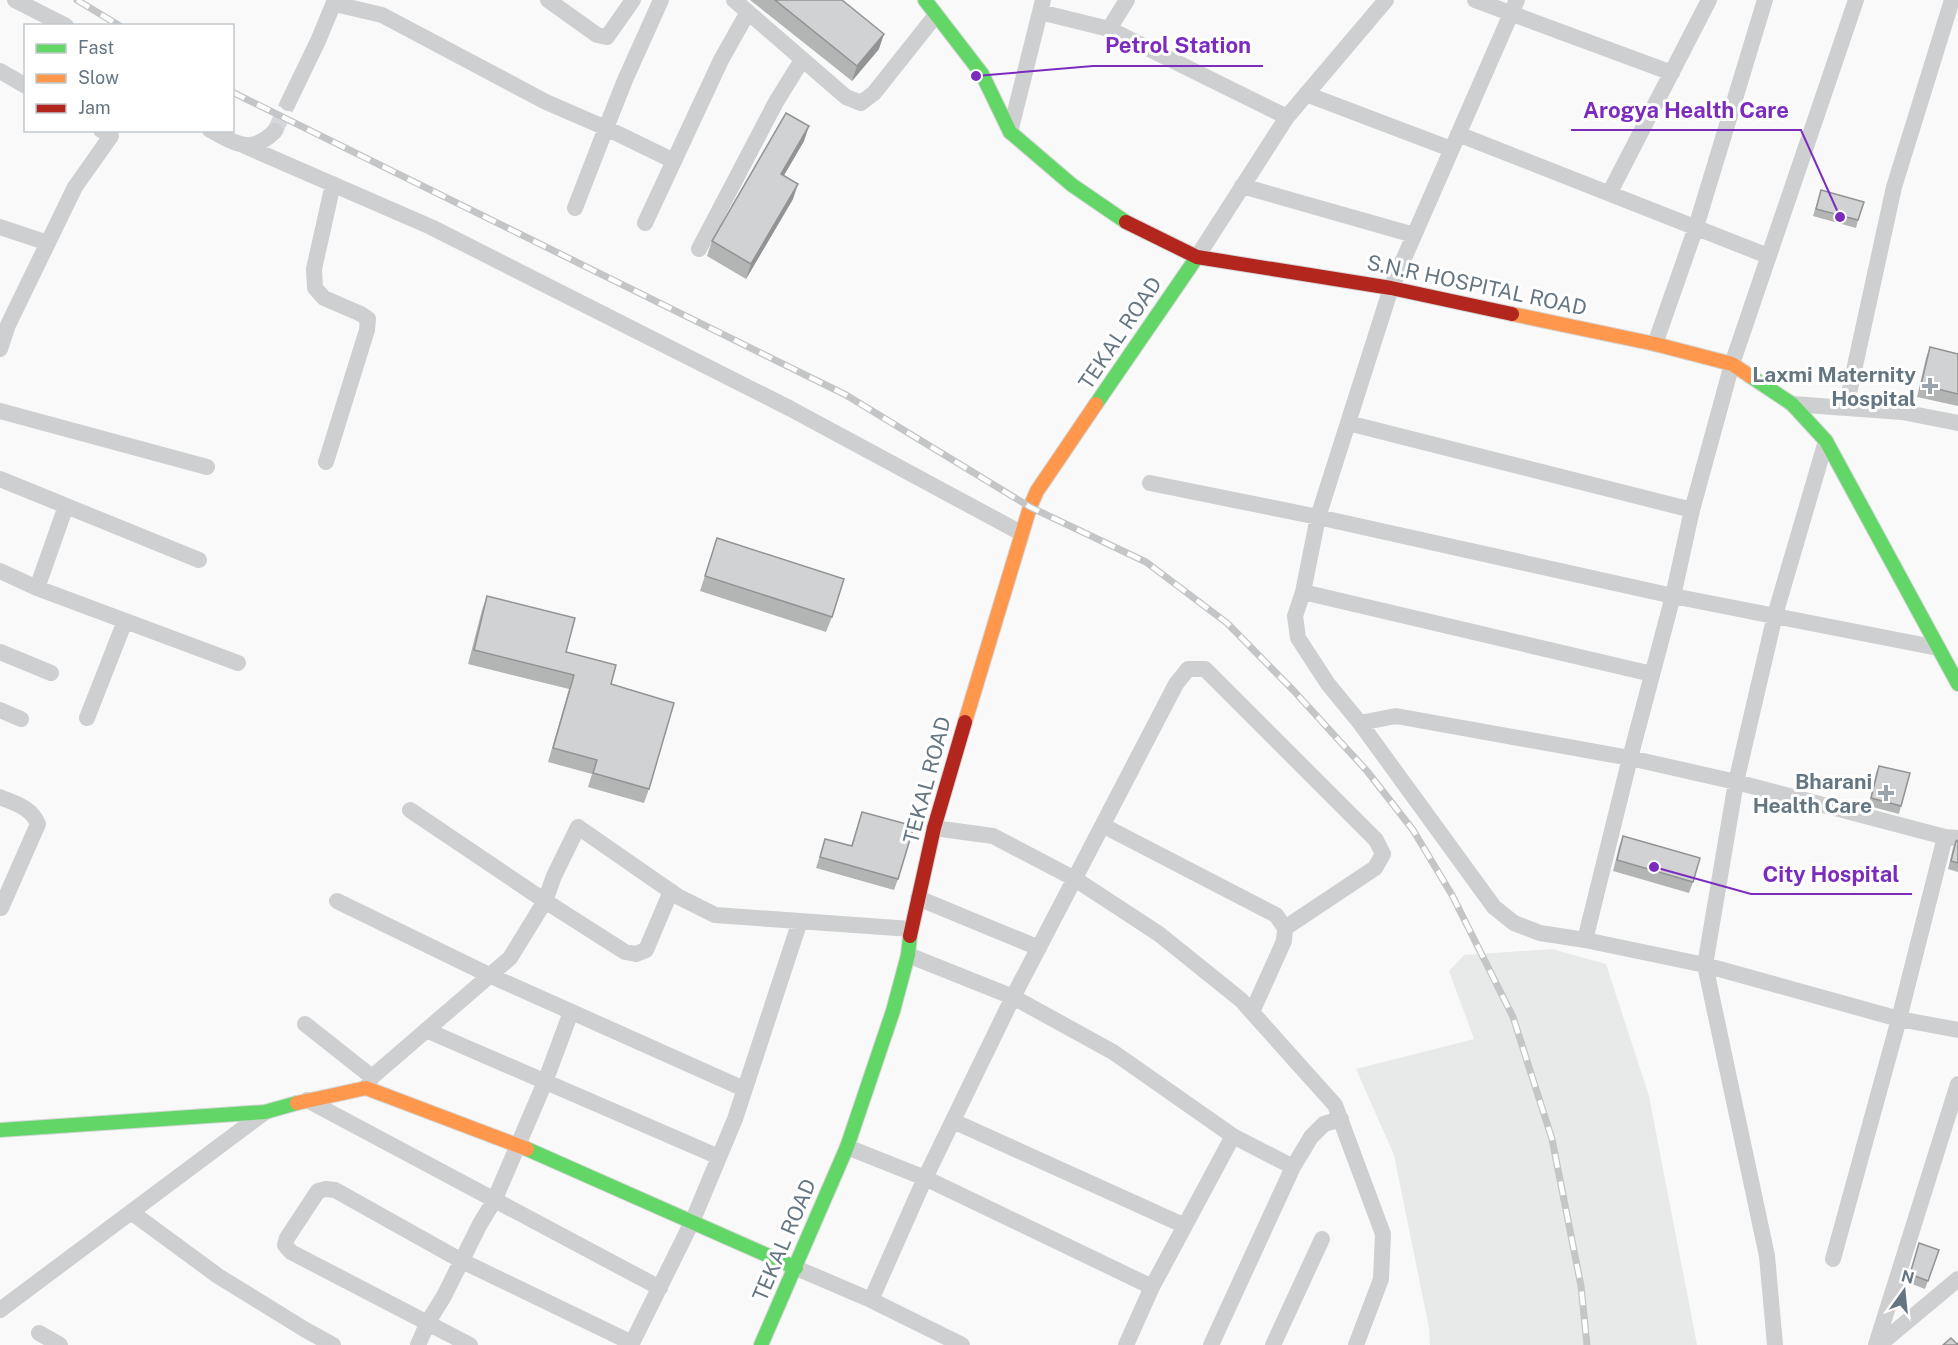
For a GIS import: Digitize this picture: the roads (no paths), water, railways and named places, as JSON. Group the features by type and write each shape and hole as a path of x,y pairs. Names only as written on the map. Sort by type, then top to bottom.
{"main road":[{"name":"S.N.R HOSPITAL ROAD","path":"925,0 982,74 1010,132 1072,185 1120,219 1197,257 1391,288 1655,344 1732,364 1791,404 1826,441 1958,684"},
{"name":"TEKAL ROAD","path":"768,1343 796,1268 847,1147 893,1011 908,955 911,930 934,828 1021,533 1037,491 1197,257"},
{"path":"0,1130 265,1112 369,1082 796,1268"}],"street":[{"path":"15,0 62,24"},
{"path":"548,0 597,35 607,37 633,0"},
{"path":"575,208 625,80 661,0"},
{"path":"734,0 846,97 861,103 874,93 936,15"},
{"path":"1108,28 1126,0"},
{"path":"1197,257 1287,117 1386,0"},
{"path":"1475,0 1513,7 1672,73"},
{"path":"1610,192 1709,0"},
{"path":"1655,344 1696,227 1765,0"},
{"path":"1585,940 1673,596 1692,510 1732,364 1857,0"},
{"path":"1846,407 1894,188 1952,0"},
{"path":"288,104 335,2 382,15 546,102 606,128 674,162"},
{"path":"1010,132 1042,6 1108,28 1287,117"},
{"path":"1513,7 1391,288 1318,517 1303,592 1295,616 1298,638 1328,684 1360,723 1494,907 1514,923 1540,933 1705,965 1899,1019 1958,1030"},
{"path":"645,223 721,60 748,12"},
{"path":"699,249 776,102 802,60"},
{"path":"0,71 24,85"},
{"path":"1306,94 1610,192 1768,256"},
{"path":"245,146 263,142 275,130"},
{"path":"0,349 8,325 75,187 110,132"},
{"path":"214,132 431,227 792,409 1021,533"},
{"path":"326,462 367,330 368,319 362,314 324,298 315,288 314,269 333,184"},
{"path":"1242,186 1414,234"},
{"path":"0,227 48,243"},
{"path":"1791,404 1902,412 1958,423"},
{"path":"0,411 207,467"},
{"path":"1348,423 1692,510"},
{"path":"1775,1345 1767,1256 1705,965 1736,782 1775,615 1826,441"},
{"path":"0,479 199,560"},
{"path":"1150,483 1318,517 1673,596 1938,648"},
{"path":"37,588 66,506"},
{"path":"0,571 37,588 238,663"},
{"path":"1303,592 1652,674"},
{"path":"87,718 125,621"},
{"path":"0,652 51,673"},
{"path":"871,1300 925,1178 1013,997 1176,684 1188,669 1205,669 1376,840 1383,854 1375,868 1286,928"},
{"path":"0,710 21,719"},
{"path":"1360,723 1395,716 1630,758 1736,782 1952,838 1833,1259"},
{"path":"0,797 26,808 38,824 0,908"},
{"path":"410,810 545,901 626,952 636,954 646,950 671,891"},
{"path":"305,1024 369,1082 510,958 545,901 554,876 578,826 671,891 715,915 911,930"},
{"path":"1104,826 1276,915 1286,928 1284,941 1252,1012"},
{"path":"934,828 993,836 1075,879 1159,934 1241,1000 1335,1104 1383,1234 1382,1279 1356,1345"},
{"path":"918,898 1039,948"},
{"path":"337,901 489,975 744,1089"},
{"path":"470,1345 291,1252 285,1245 287,1238 318,1191 335,1190 462,1261 632,1344 693,1222 719,1157 800,921"},
{"path":"908,955 1013,997 1113,1052 1233,1136 1293,1167"},
{"path":"418,1345 428,1322 494,1201 545,1082 571,1012"},
{"path":"426,1030 719,1157"},
{"path":"1877,1345 1958,1084"},
{"path":"307,1100 660,1288"},
{"path":"0,1310 265,1112"},
{"path":"1211,1345 1293,1167 1311,1137 1324,1124 1341,1119"},
{"path":"953,1121 1183,1226"},
{"path":"1126,1345 1183,1226 1233,1136"},
{"path":"847,1147 925,1178 1152,1287"},
{"path":"131,1212 218,1276 331,1344"},
{"path":"1273,1345 1322,1239"},
{"path":"796,1268 871,1300 962,1345"},
{"path":"1877,1345 1958,1279"},
{"path":"39,1333 60,1345"}],"tunnel":[{"path":"275,131 288,103"}],"railway":[{"path":"77,0 117,24"},
{"path":"234,93 846,395 1030,507 1146,562 1227,623 1293,690 1367,771 1413,830 1452,895 1513,1017 1552,1139 1581,1286 1587,1345"}],"place":[{"name":"Petrol Station","path":"976,76"},
{"name":"Arogya Health Care","path":"1840,217"},
{"name":"Laxmi Maternity Hospital","path":"1930,386"},
{"name":"Bharani Health Care","path":"1886,793"},
{"name":"City Hospital","path":"1654,867"}]}
